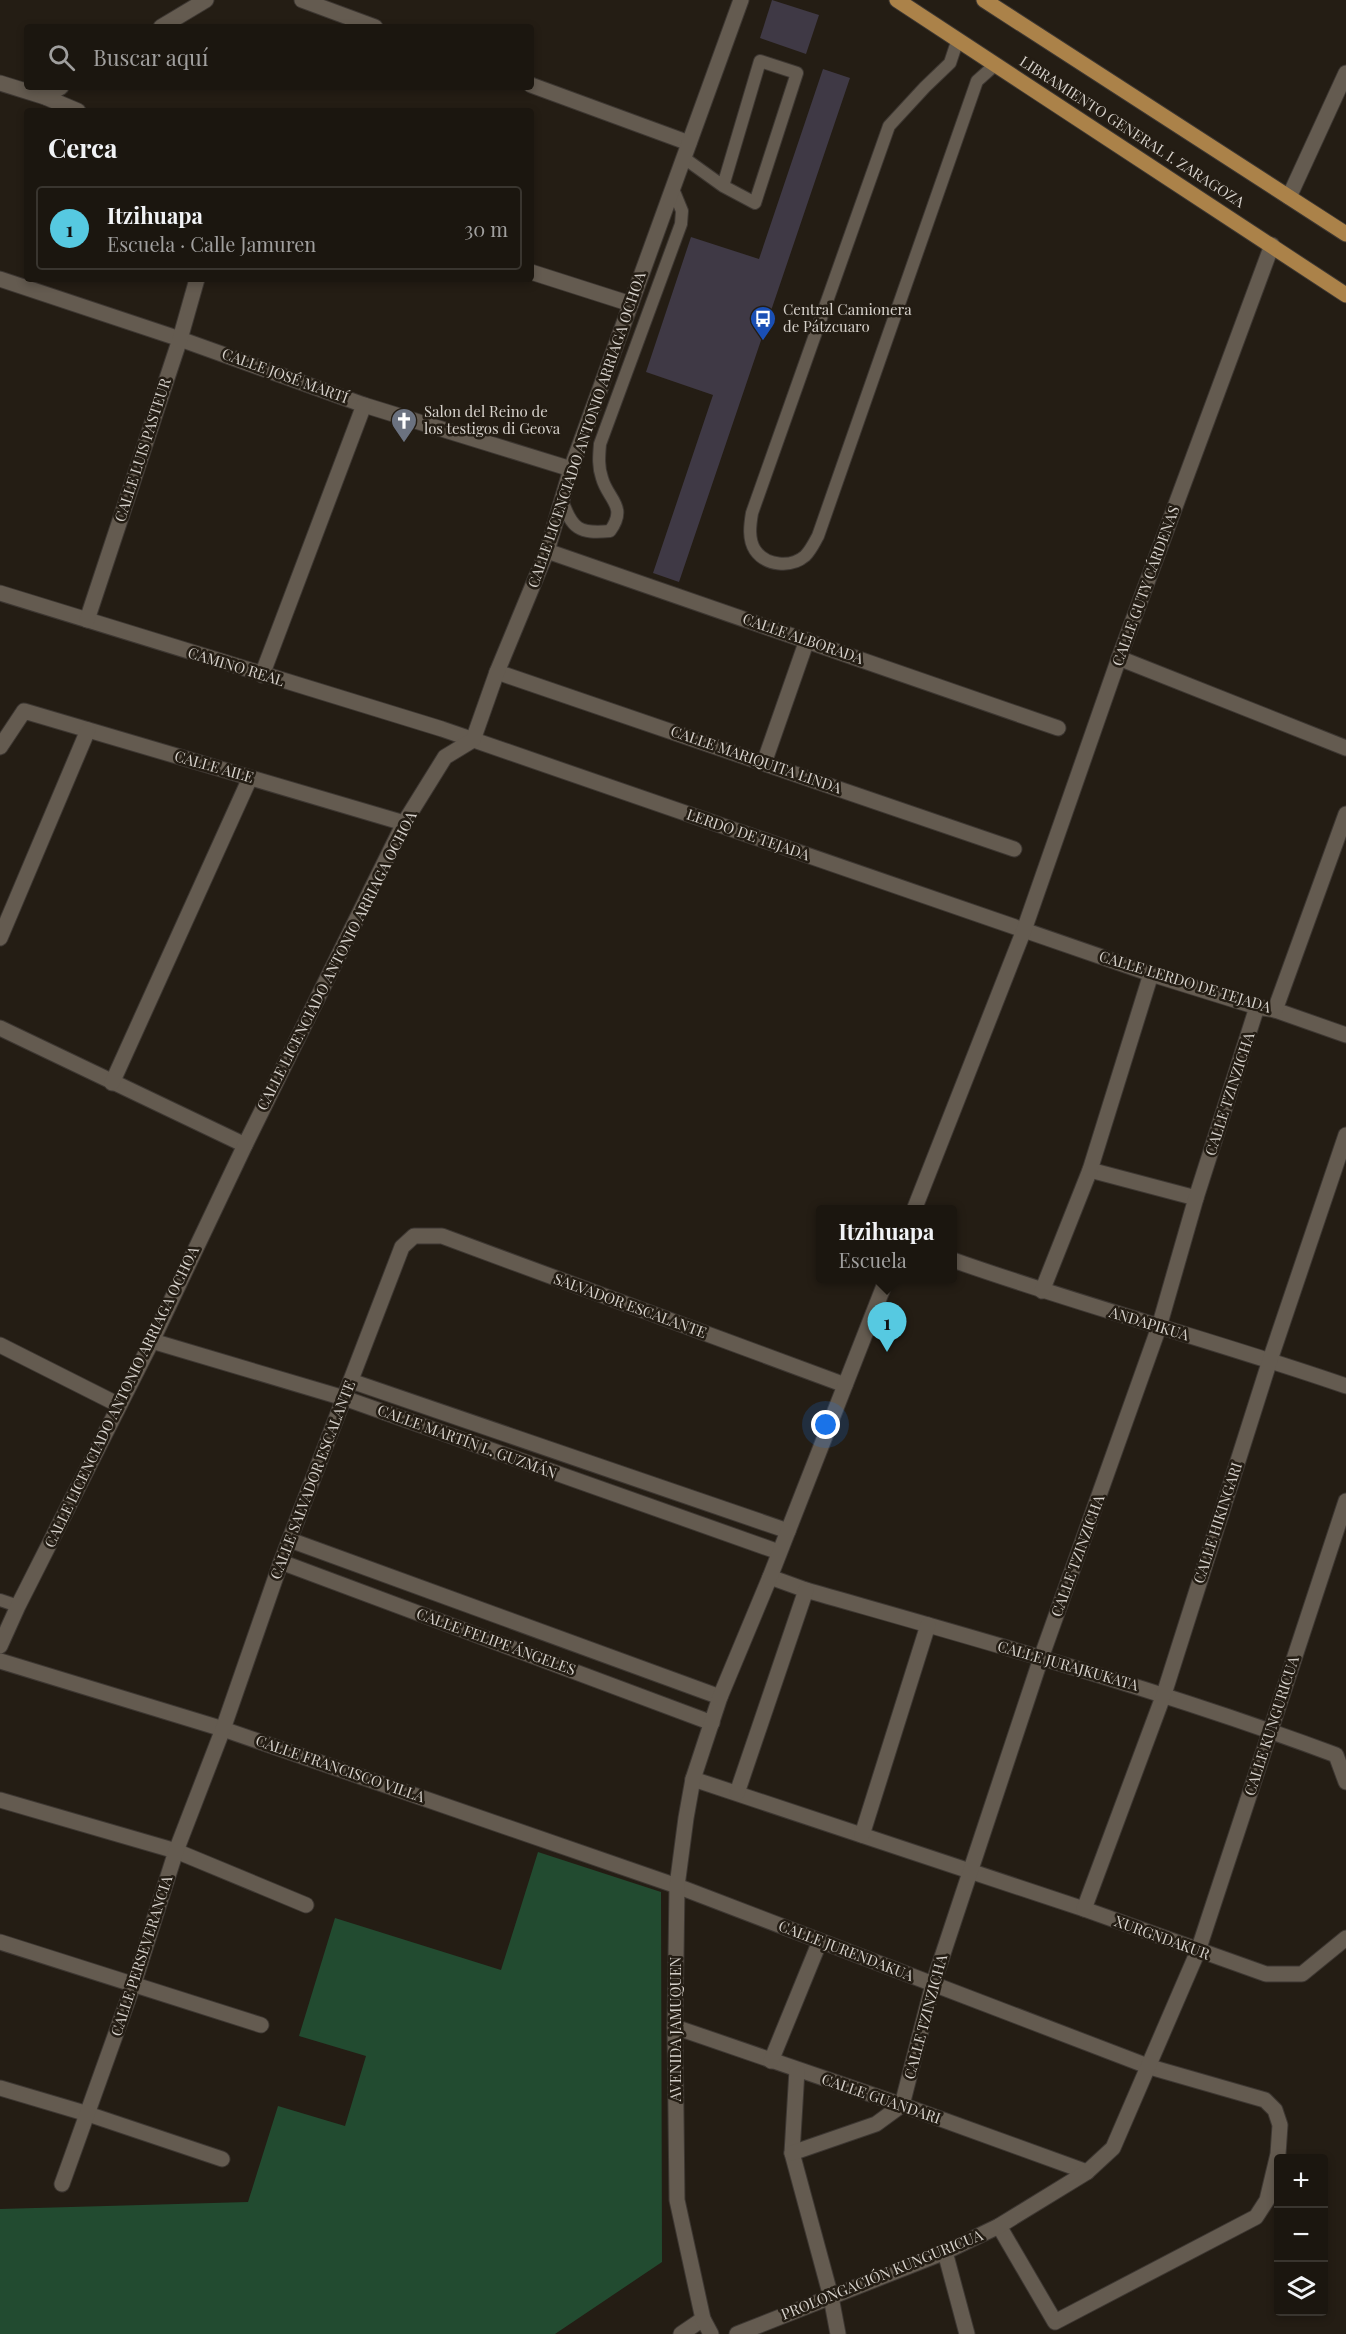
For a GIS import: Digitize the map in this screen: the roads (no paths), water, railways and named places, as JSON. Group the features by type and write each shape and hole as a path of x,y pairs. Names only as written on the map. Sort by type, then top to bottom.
{"main road":[{"name":"LIBRAMIENTO GENERAL I. ZARAGOZA","path":"897,0 1346,295"},
{"name":"LIBRAMIENTO GENERAL I. ZARAGOZA","path":"984,0 1346,234"}],"street":[{"path":"166,24 206,0"},
{"path":"302,0 367,24"},
{"name":"CALLE LICENCIADO ANTONIO ARRIAGA OCHOA","path":"0,1646 152,1341 245,1145 404,823 445,757 473,740 497,672 547,551 571,469 741,0"},
{"path":"1289,197 1346,73"},
{"path":"0,83 71,108"},
{"path":"534,86 686,150"},
{"path":"45,97 56,90"},
{"name":"CALLE GUTY CÁRDENAS","path":"916,1205 1024,930 1119,658 1272,245"},
{"path":"534,273 631,304"},
{"name":"CALLE JOSÉ MARTÍ","path":"0,279 180,339 364,405 571,469"},
{"name":"CALLE LUIS PASTEUR","path":"87,620 180,339 196,282"},
{"path":"262,675 364,405"},
{"name":"CALLE ALBORADA","path":"547,551 1058,728"},
{"name":"CAMINO REAL","path":"0,594 473,740"},
{"path":"764,763 807,640"},
{"path":"1119,658 1346,748"},
{"name":"CALLE MARIQUITA LINDA","path":"497,672 1014,849"},
{"name":"CALLE AILE","path":"0,747 24,711 404,823"},
{"path":"0,938 88,730"},
{"name":"LERDO DE TEJADA","path":"473,740 1024,930"},
{"path":"112,1083 250,777"},
{"path":"1275,1010 1346,814"},
{"name":"CALLE LERDO DE TEJADA","path":"1024,930 1151,974 1257,1007 1275,1010 1346,1035"},
{"path":"1042,1291 1090,1170 1151,974"},
{"name":"CALLE TZINZICHA","path":"902,2105 933,1984 1041,1658 1159,1327 1196,1198 1257,1007"},
{"path":"0,1028 245,1145"},
{"name":"CALLE HIKINGARI","path":"1084,1909 1164,1694 1270,1360 1346,1135"},
{"path":"1090,1170 1196,1198"},
{"name":"CALLE SALVADOR ESCALANTE","path":"223,1729 281,1562 402,1247 414,1236"},
{"name":"SALVADOR ESCALANTE","path":"414,1236 442,1236 845,1385"},
{"name":"ANDAPIKUA","path":"957,1261 1042,1291 1270,1360 1346,1386"},
{"name":"AVENIDA JAMUQUEN","path":"711,2334 704,2319 677,2200 675,2027 677,1886 693,1779 720,1697 770,1577 885,1283"},
{"name":"CALLE MARTÍN L. GUZMÁN","path":"152,1341 344,1398 779,1552"},
{"path":"0,1345 119,1405"},
{"name":"CALLE MARTÍN L. GUZMÁN","path":"351,1381 788,1531"},
{"path":"561,1475 570,1455"},
{"name":"CALLE KUNGURICUA","path":"1198,1951 1346,1501"},
{"name":"CALLE FELIPE ÁNGELES","path":"290,1540 720,1697"},
{"name":"CALLE FELIPE ÁNGELES","path":"281,1562 712,1723"},
{"name":"CALLE JURAJKUKATA","path":"770,1577 806,1590 1164,1694 1270,1730 1336,1755 1346,1782"},
{"path":"737,1793 806,1590"},
{"path":"506,1646 515,1622"},
{"path":"862,1835 928,1625"},
{"name":"CALLE FRANCISCO VILLA","path":"0,1661 223,1729 677,1886"},
{"name":"CALLE PERSEVERANCIA","path":"62,2184 134,1983 176,1851 223,1729"},
{"name":"XURGNDAKUR","path":"693,1779 1084,1909 1266,1974 1302,1974 1346,1938"},
{"path":"0,1800 176,1851 306,1905"},
{"name":"CALLE JURENDAKUA","path":"677,1886 1150,2067 1265,2100 1275,2110 1280,2125 1278,2154 1267,2200 1256,2217 1055,2322 999,2226"},
{"path":"771,2061 820,1941"},
{"path":"0,1942 261,2025"},
{"name":"PROLONGACIÓN KUNGURICUA","path":"737,2334 945,2252 999,2226 1087,2172 1113,2148 1150,2067 1198,1951"},
{"name":"CALLE GUANDARI","path":"675,2027 1087,2172"},
{"path":"797,2070 792,2154 831,2297 838,2334"},
{"path":"0,2088 88,2114 222,2159"},
{"path":"792,2154 876,2124 902,2105"},
{"path":"945,2252 967,2334"},
{"path":"681,2334 704,2319"}],"lane":[{"path":"958,39 950,63 889,126 752,513 751,538 755,550 765,560 778,564 792,563 803,557 818,537 978,81 996,64"},
{"path":"686,150 723,186 755,203 797,73 760,61 723,186"},
{"path":"562,500 568,519 576,528 594,532 610,531 617,520 617,510 612,495 602,481 599,464 600,444 681,224 682,211 673,189"},
{"path":"0,1600 18,1606"}],"place":[{"name":"Central Camionera de Pátzcuaro","path":"763,342"},
{"name":"Salon del Reino de los testigos di Geova","path":"404,444"},
{"name":"Itzihuapa","path":"887,1352"}]}
